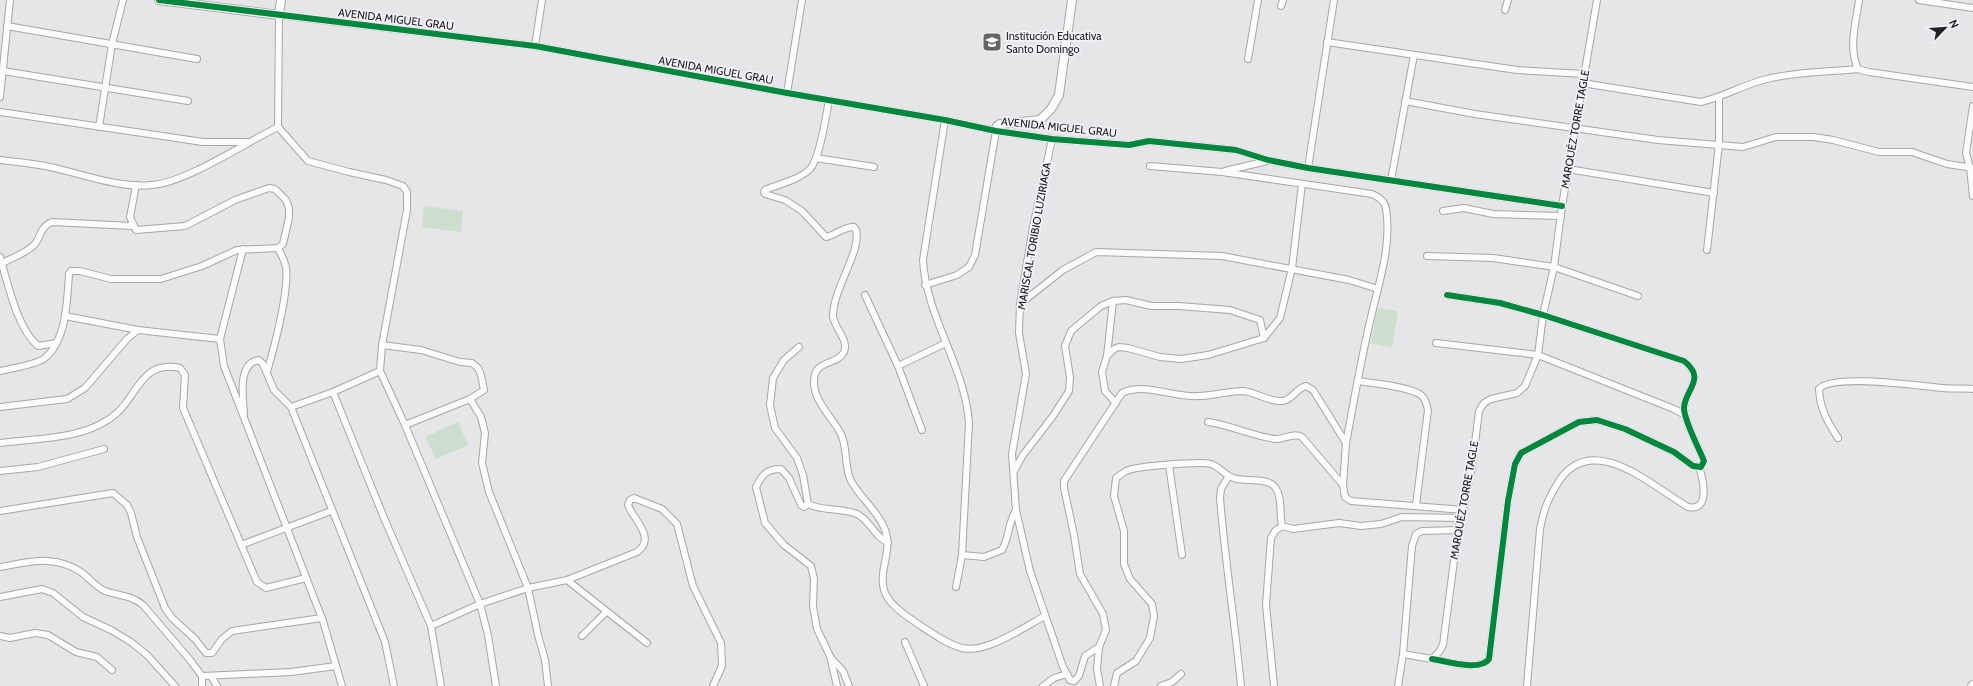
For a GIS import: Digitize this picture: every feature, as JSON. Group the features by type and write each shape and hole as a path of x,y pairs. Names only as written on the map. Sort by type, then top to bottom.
{"street":[{"path":"0,97 10,0"},
{"path":"100,127 112,44 123,0"},
{"name":"AVENIDA MIGUEL GRAU","path":"159,0 535,46 787,93 945,120 996,131 1052,139 1129,145 1149,141 1236,150 1268,160 1308,168 1562,206"},
{"path":"282,0 279,15 278,127 308,161 386,180 403,186 407,192 407,210 382,345 380,371 405,425 480,604 488,635 496,686"},
{"path":"535,46 542,0"},
{"path":"787,93 802,0"},
{"path":"926,285 957,275 969,267 975,255 997,126 1000,124 1040,120 1052,109 1059,94 1072,0"},
{"path":"1248,58 1258,0"},
{"path":"1308,168 1334,0"},
{"path":"1506,10 1508,0"},
{"name":"MARQUÉZ TORRE TAGLE","path":"1432,659 1443,645 1458,530 1464,510 1472,467 1479,411 1484,403 1491,399 1517,393 1525,386 1538,355 1543,315 1554,267 1574,127 1597,0"},
{"path":"1858,69 1853,58 1852,46 1859,0"},
{"path":"1919,0 1973,8"},
{"path":"7,26 197,59"},
{"path":"1327,42 1517,70 1584,74"},
{"path":"1391,180 1414,55"},
{"path":"1582,83 1702,102 1719,98 1764,80 1858,69 1869,72 1973,87"},
{"path":"3,71 188,101"},
{"path":"1707,250 1719,144 1719,98"},
{"path":"829,100 816,158 810,168 801,175 765,190 764,192 765,194 785,200 802,211 826,237 834,236 849,226 854,227 856,230 854,249 833,306 833,319 845,342 844,350 839,358 824,364 818,369 814,376 814,384 820,401 842,437 851,480 883,525 888,542 888,554 883,582 888,598 904,614 956,646 973,649 985,647 1045,616"},
{"path":"1405,101 1475,114 1574,127 1619,135 1719,144 1744,146 1776,137 1814,137 1833,140 1879,152 1912,152 1947,164 1972,168"},
{"path":"1973,106 1966,153 1972,168 1973,196"},
{"path":"0,112 203,142 248,142"},
{"path":"945,120 923,260 926,285 968,406 969,423 962,555 956,587"},
{"path":"0,160 45,166 136,185 152,185 173,180 190,173 278,127"},
{"name":"MARISCAL TORIBIO LUZIRIAGA","path":"1052,139 1033,227 1020,304 1019,333 1026,374 1012,454 1016,510 1030,571 1066,674"},
{"path":"816,158 874,167"},
{"path":"1222,172 1268,160"},
{"path":"1150,166 1222,172 1372,194 1381,199 1386,207 1388,236 1346,443 1343,485 1345,497 1351,501 1464,510"},
{"path":"1568,170 1714,192"},
{"path":"1107,356 1119,347 1160,357 1181,360 1208,355 1264,338 1280,318 1292,268 1302,184"},
{"path":"0,371 44,359 56,343 65,316 68,274 71,271 80,271 111,279 161,279 202,266 236,250 278,248 283,244 289,218 289,208 286,200 275,189 269,188 235,200 185,226 136,230 132,226 130,217 136,185"},
{"path":"1443,211 1464,208 1493,214 1561,216"},
{"path":"56,343 38,346 30,340 22,324 2,270 1,260 29,249 34,245 44,226 52,222 132,226"},
{"path":"267,372 273,352 284,296 286,268 278,248"},
{"path":"243,249 220,339 224,366 322,618 342,686"},
{"path":"1020,304 1063,270 1096,252 1222,256 1292,268 1349,280 1378,289"},
{"path":"1427,256 1493,258 1554,267 1638,296"},
{"path":"865,295 898,366 922,430"},
{"path":"1403,654 1479,666 1485,664 1489,659 1508,501 1516,460 1524,451 1579,422 1597,420 1625,429 1674,452 1693,466 1699,467 1703,465 1704,461 1685,415 1685,402 1695,380 1691,367 1684,361 1543,315 1500,303 1447,295"},
{"path":"1014,471 1023,455 1053,416 1069,391 1070,377 1066,362 1065,346 1071,331 1101,306 1113,301 1126,300 1151,306 1179,306 1230,310 1260,320 1264,338"},
{"path":"1113,301 1107,356 1102,372 1105,391 1116,402"},
{"path":"65,316 138,330 220,339"},
{"path":"0,407 67,399 85,388 127,339 138,330"},
{"path":"898,366 946,343"},
{"path":"1436,343 1538,355 1674,409 1685,415"},
{"path":"382,345 421,350 460,362 472,363 478,368 481,375 484,390 470,399 405,425"},
{"path":"799,346 784,360 773,378 770,405 775,428 797,458 803,475 808,504"},
{"path":"244,419 242,386 246,370 249,364 259,360 263,364 274,390 291,407 331,511 385,642 394,686"},
{"path":"0,443 63,436 102,423 118,412 142,378 153,371 166,368 180,368 185,375 182,408 257,582 266,588 306,578"},
{"path":"291,407 333,392 380,371"},
{"path":"1358,381 1392,386 1421,394 1426,401 1428,410 1416,506"},
{"path":"1838,438 1824,415 1819,395 1819,389 1830,382 1858,382 1973,389"},
{"path":"1100,686 1097,669 1099,647 1106,630 1104,614 1080,574 1064,481 1122,393 1130,389 1197,397 1244,391 1282,401 1291,398 1300,387 1306,386 1313,390 1346,443"},
{"path":"333,392 384,518 431,626 441,686"},
{"path":"470,399 481,416 485,433 482,463 490,492 528,588 545,660 548,686"},
{"path":"1208,422 1224,424 1273,439 1298,435 1302,437 1343,485"},
{"path":"0,471 38,467 104,449"},
{"path":"1527,686 1544,507 1564,475 1571,468 1582,463 1594,460 1612,462 1646,479 1688,506 1694,507 1700,505 1703,499 1703,484 1699,467"},
{"path":"1114,686 1117,673 1136,660 1150,638 1154,616 1152,604 1130,580 1124,564 1124,530 1114,496 1116,478 1126,471 1144,466 1210,464 1228,477 1248,481 1266,481 1274,487 1280,500 1280,516 1282,526"},
{"path":"1169,465 1182,555"},
{"path":"837,686 830,656 817,629 813,606 814,579 811,566 784,545 765,523 756,487 762,475 772,469 781,469 789,478 801,504 804,507 808,504 820,509 846,511 857,514 868,520 884,540 888,542"},
{"path":"1228,477 1221,489 1220,498 1225,556 1233,607 1241,686"},
{"path":"0,511 60,503 110,493 120,497 131,513 137,537 165,608 172,618 196,639 206,653 214,651 222,639 232,631 322,618"},
{"path":"431,626 480,604 528,588 567,580 637,552 642,548 645,540 643,531 629,508 630,500 637,498 666,512 677,524 688,573 721,643 722,666 713,686"},
{"path":"962,555 984,557 1002,550 1008,538 1010,520 1016,510"},
{"path":"241,545 331,511"},
{"path":"1282,526 1293,530 1339,523 1361,526 1381,524 1402,517 1462,518"},
{"path":"1274,686 1266,605 1271,538 1275,531 1282,526"},
{"path":"1398,686 1403,654 1412,546 1416,534 1422,531 1458,530"},
{"path":"0,567 47,560 59,561 81,572 105,591 134,598 154,617 202,676 202,686"},
{"path":"567,580 646,643"},
{"path":"0,597 42,589 53,593 83,617 111,630 131,642 147,655 175,686"},
{"path":"582,636 606,612"},
{"path":"0,636 10,638 35,633 48,635 76,652 98,657 112,670"},
{"path":"905,642 924,686"},
{"path":"1043,686 1054,678 1066,674 1070,680 1074,681 1079,676 1085,656 1099,647"},
{"path":"830,656 843,671 849,686"},
{"path":"202,676 291,672 336,666"},
{"path":"1161,686 1172,682 1181,674"},
{"path":"211,676 216,686"}],"green space":[{"path":"424,206 463,211 461,232 422,227"},
{"path":"1377,308 1398,311 1392,347 1371,343"},
{"path":"458,422 468,445 436,459 425,437"}],"cycle path":[{"path":"159,0 535,46 787,93 945,120 996,131 1052,139 1129,145 1149,141 1236,150 1268,160 1308,168 1562,206"},
{"path":"1432,659 1462,665 1478,665 1485,663 1489,659 1508,501 1515,464 1521,453 1579,422 1597,420 1625,429 1674,452 1693,466 1701,467 1704,461 1689,427 1685,413 1685,401 1693,384 1694,373 1691,367 1684,361 1543,315 1500,303 1447,295"}],"place":[{"name":"Institución Educativa Santo Domingo","path":"992,42"}]}
